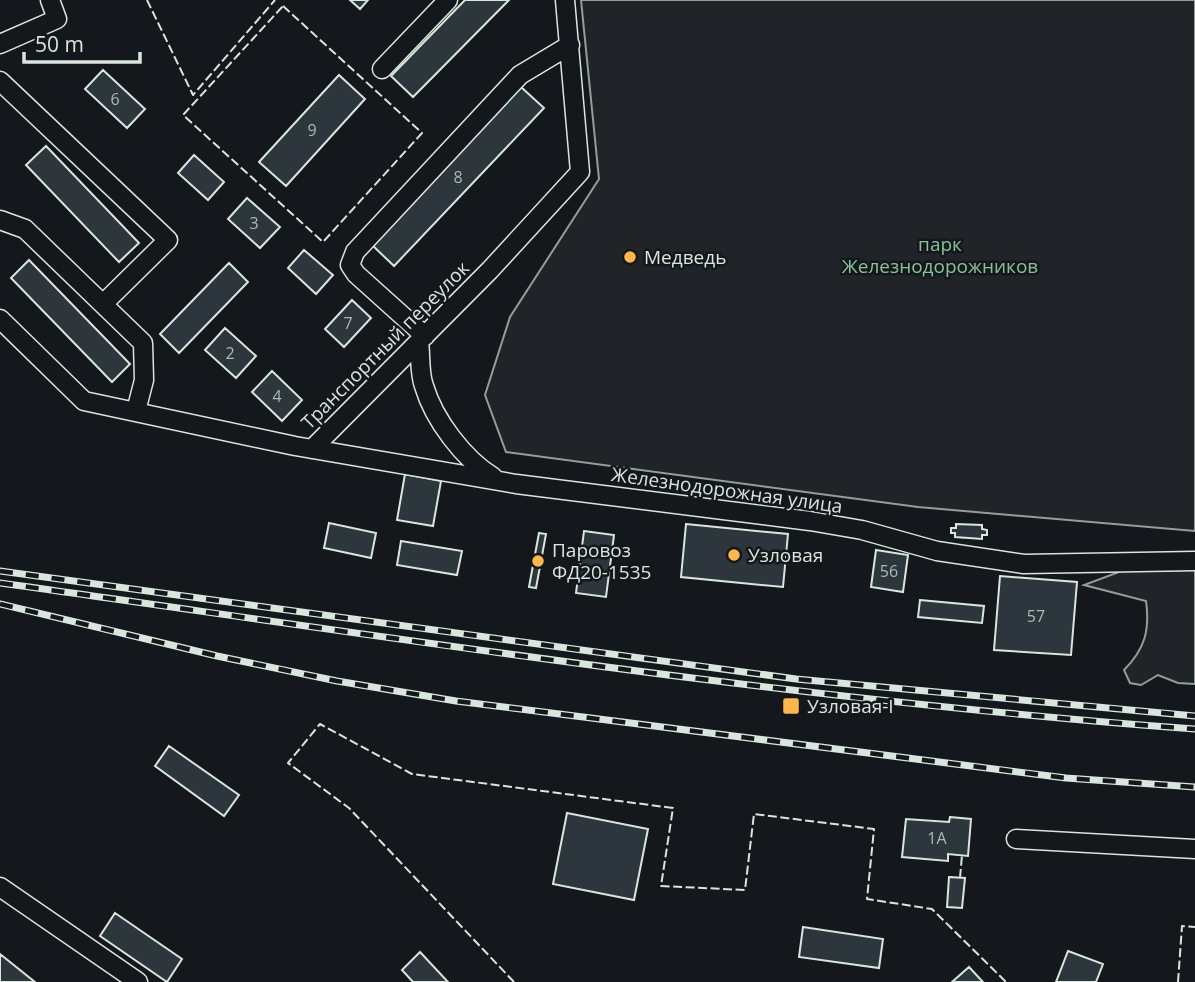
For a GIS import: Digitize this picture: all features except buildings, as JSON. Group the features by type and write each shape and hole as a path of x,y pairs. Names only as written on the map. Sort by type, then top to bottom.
{"street":[{"path":"0,44 57,19 50,0"},
{"path":"382,69 448,0"},
{"name":"Транспортный переулок","path":"0,319 84,401 312,449 422,339 580,172 565,0"},
{"path":"499,481 477,467 455,445 424,386 422,339 350,265 355,252 520,75 570,45"},
{"path":"0,81 168,240 103,304"},
{"path":"0,220 25,229 143,343 144,380 136,411"},
{"name":"Железнодорожная улица","path":"312,449 499,481 810,521 862,530 937,551 1024,564 1195,561"},
{"path":"1016,839 1195,849"},
{"path":"0,887 138,982"}],"green space":[{"name":"парк Железнодорожников","path":"581,0 1195,0 1195,531 918,507 506,452 485,395 510,317 599,179"},
{"path":"1151,560 1195,562 1195,684 1178,683 1158,675 1141,685 1130,683 1124,670 1137,654 1144,638 1146,601 1084,585"}],"railway":[{"path":"0,571 796,679 1195,716"},
{"path":"0,583 746,685 1045,717 1195,729"},
{"path":"0,604 217,656 337,681 456,701 1066,778 1195,787"}],"fence":[{"path":"147,0 193,95 275,0"},
{"path":"283,6 422,133 323,242 183,115 283,6"},
{"path":"514,982 349,808 288,763 320,724 412,774 673,808 661,886 745,890 754,814 874,829 867,899 932,909 1006,982"},
{"path":"960,878 962,855"},
{"path":"1178,982 1182,926 1195,927"}],"place":[{"name":"Медведь","path":"630,257"},
{"name":"Узловая","path":"734,555"},
{"name":"Паровоз ФД20-1535","path":"538,561"},
{"name":"Узловая-I","path":"791,706"}]}
